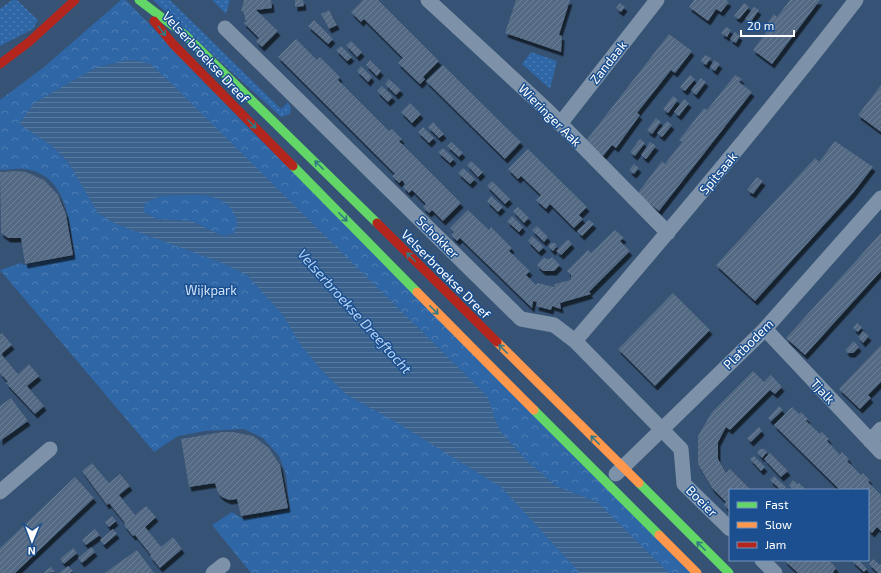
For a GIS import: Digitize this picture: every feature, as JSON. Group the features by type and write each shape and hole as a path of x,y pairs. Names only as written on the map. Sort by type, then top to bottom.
{"street":[{"path":"0,64 29,42 75,0"},
{"name":"Velserbroekse Dreef","path":"139,0 185,35 248,95 729,573"},
{"name":"Velserbroekse Dreef","path":"139,0 173,44 697,573"},
{"name":"Wieringer Aak","path":"428,0 547,110 668,233"},
{"name":"Zandaak","path":"560,124 657,0"},
{"name":"Spitsaak","path":"575,341 785,93 856,0"},
{"name":"Schokker","path":"225,28 521,319 554,325 575,341 661,429"},
{"name":"Platbodem","path":"608,483 661,429 765,329 881,198"},
{"name":"Tjalk","path":"765,329 881,452"},
{"name":"Boeier","path":"661,429 681,449 684,484 729,528"},
{"path":"870,441 881,429"},
{"path":"0,492 50,449"},
{"path":"763,561 775,573"}],"green space":[{"path":"12,0 17,0 38,20 33,29 0,46 0,9"},
{"name":"Wijkpark","path":"121,0 126,0 246,125 692,573 251,573 212,525 232,512 243,519 290,510 286,474 279,456 263,438 244,429 205,431 178,436 154,452 0,270 21,263 24,265 75,256 71,229 64,202 58,190 50,180 39,173 25,169 0,170 0,100 44,67"},
{"path":"153,0 170,0 281,109 288,102 291,109 290,114 281,117"},
{"path":"212,0 230,0 226,14"},
{"path":"531,52 557,61 550,89 522,64"}],"water":[{"name":"Velserbroekse Dreeftocht","path":"135,60 150,64 170,82 488,397 494,417 501,432 527,461 556,486 597,502 669,573 580,573 501,487 394,421 347,395 323,372 300,344 283,315 247,275 220,262 116,224 98,213 68,162 52,146 19,124 34,103 95,68 123,61","holes":["200,195 209,196 226,203 232,210 236,219 237,224 234,233 225,236 220,235 192,221 157,219 144,212 145,203 161,196"]}],"building":[{"path":"244,0 271,0 272,8 256,10 278,31 262,47 256,41 259,38 243,22 246,22 243,11 241,11"},
{"path":"295,0 303,0 304,6 295,7"},
{"path":"363,0 378,0 439,61 423,77 425,79 420,84 398,63 403,58 364,19 361,22 351,12"},
{"path":"516,0 570,0 559,35 562,36 561,52 505,33"},
{"path":"694,0 726,0 729,2 721,12 716,9 708,21 689,7"},
{"path":"790,0 820,0 772,64 753,50 769,28 766,25 774,14 777,17"},
{"path":"620,3 625,7 621,12 616,8"},
{"path":"744,3 749,7 739,19 734,16"},
{"path":"754,7 759,10 750,23 745,19"},
{"path":"329,10 337,25 329,29 321,14"},
{"path":"314,20 333,39 328,44 308,26"},
{"path":"726,27 731,30 727,37 721,33"},
{"path":"735,32 740,36 736,43 730,39"},
{"path":"669,34 692,51 675,73 671,70 637,113 640,115 616,148 612,145 603,156 585,142"},
{"path":"296,39 317,60 320,57 340,77 338,80 389,131 392,129 402,139 399,141 461,203 443,221 432,210 429,213 423,207 426,204 412,190 409,193 403,187 405,184 402,180 399,183 392,176 395,174 278,57"},
{"path":"351,41 362,52 357,57 346,45"},
{"path":"341,46 352,57 347,61 336,50"},
{"path":"705,55 711,58 706,65 701,61"},
{"path":"370,60 381,71 377,76 366,65"},
{"path":"714,60 720,64 715,71 710,67"},
{"path":"443,65 521,142 505,159 426,81"},
{"path":"361,66 372,77 368,82 357,71"},
{"path":"690,75 695,79 685,91 680,87"},
{"path":"735,75 742,79 739,82 752,92 659,211 637,194 662,161 665,164 682,142 679,140 704,108 707,110"},
{"path":"701,78 706,82 696,95 691,90"},
{"path":"389,79 401,90 396,95 385,84"},
{"path":"881,85 881,132 858,115"},
{"path":"382,86 393,97 388,102 377,91"},
{"path":"673,96 678,100 668,113 663,109"},
{"path":"684,99 689,103 679,116 674,112"},
{"path":"410,103 421,114 412,123 401,112"},
{"path":"656,118 661,122 652,134 647,130"},
{"path":"667,121 672,125 662,137 657,133"},
{"path":"433,122 444,134 439,138 428,127"},
{"path":"423,127 434,138 429,143 418,132"},
{"path":"640,139 645,143 635,156 630,152"},
{"path":"835,141 873,167 853,193 755,301 716,265 815,158 819,162"},
{"path":"452,142 463,153 459,157 447,146"},
{"path":"650,142 656,146 646,159 641,155"},
{"path":"443,148 454,159 450,163 438,152"},
{"path":"528,149 587,207 579,215 583,219 574,228 550,204 546,209 536,200 541,195 521,176 518,179 508,169"},
{"path":"471,161 483,172 478,177 467,165"},
{"path":"634,164 639,168 634,174 629,170"},
{"path":"463,168 475,179 470,184 458,173"},
{"path":"0,172 26,172 44,180 58,195 66,214 73,255 25,264 21,238 8,238 1,233"},
{"path":"757,177 763,181 753,194 747,190"},
{"path":"492,181 510,199 505,204 487,186"},
{"path":"491,196 503,207 498,212 487,201"},
{"path":"518,207 529,218 524,223 513,211"},
{"path":"468,210 489,230 491,227 512,248 509,251 530,271 526,275 536,285 538,283 554,287 555,284 571,280 571,275 567,271 588,250 591,253 615,230 624,238 620,241 630,251 589,292 591,294 560,303 561,309 552,306 551,310 536,306 537,302 533,301 532,308 460,238 457,241 451,235 454,232 450,228"},
{"path":"512,216 523,227 519,232 507,221"},
{"path":"589,220 594,224 582,236 577,231"},
{"path":"537,226 548,237 544,242 532,230"},
{"path":"881,233 881,271 805,355 786,338"},
{"path":"532,236 544,247 539,252 528,241"},
{"path":"568,239 572,244 561,255 556,251"},
{"path":"551,243 555,243 557,246 553,251 548,246"},
{"path":"544,257 546,259 550,259 552,257 560,265 554,271 543,271 537,265"},
{"path":"673,293 710,330 655,386 618,349"},
{"path":"857,323 862,327 858,332 853,328"},
{"path":"863,331 869,336 863,343 858,337"},
{"path":"2,333 12,345 1,354 18,374 29,364 39,376 27,386 44,406 35,414 6,383 8,382 0,373 0,335"},
{"path":"854,341 859,347 853,353 848,353 845,350"},
{"path":"881,345 881,382 868,395 871,398 860,409 839,389"},
{"path":"753,371 764,382 771,375 782,387 775,394 770,390 730,430 726,427 718,442 718,459 726,473 730,469 750,489 729,489 729,510 724,505 726,502 712,488 698,464 698,436 712,412"},
{"path":"11,398 28,421 0,441 0,406"},
{"path":"779,406 783,410 771,421 768,418"},
{"path":"792,407 799,414 801,412 808,419 806,421 820,434 822,432 829,439 827,441 840,455 842,452 849,459 847,461 861,475 863,473 870,480 868,482 881,495 881,531 877,527 872,533 869,530 869,489 839,489 774,425"},
{"path":"759,427 762,431 751,442 747,438"},
{"path":"222,432 233,432 253,436 269,448 280,465 288,508 241,516 237,499 229,500 222,497 218,493 215,483 189,487 181,439"},
{"path":"760,449 764,449 767,452 762,458 757,452"},
{"path":"770,453 788,471 781,477 764,459"},
{"path":"754,456 765,467 761,471 750,459"},
{"path":"92,463 109,483 120,474 130,486 119,495 135,515 146,506 156,517 145,527 161,547 173,537 182,549 160,568 135,535 133,536 124,525 125,523 109,503 107,505 82,471"},
{"path":"774,476 786,487 784,489 780,489 770,480"},
{"path":"75,477 94,498 15,573 0,573 0,548"},
{"path":"793,480 805,489 792,489 789,485"},
{"path":"112,516 116,521 109,527 105,522"},
{"path":"95,529 100,535 86,545 82,540"},
{"path":"113,529 117,534 104,545 100,540"},
{"path":"91,547 95,552 82,563 78,558"},
{"path":"73,548 77,553 64,564 60,559"},
{"path":"137,550 154,573 105,573 113,567"},
{"path":"873,559 880,565 881,564 881,573 878,573 869,564"},
{"path":"785,561 830,561 836,568 833,572 834,573 798,573"},
{"path":"852,561 860,561 867,569 864,572"},
{"path":"68,566 73,571 70,573 59,573"},
{"path":"51,567 55,572 43,573"}],"traffic: fast":[{"path":"139,0 185,35 377,223"},
{"path":"293,166 417,292"},
{"path":"534,410 659,535"},
{"path":"639,483 729,573"}],"traffic: slow":[{"path":"417,292 534,410"},
{"path":"497,342 639,483"},
{"path":"659,535 697,573"}],"traffic: jam":[{"path":"0,64 29,42 75,0"},
{"path":"154,21 173,44 293,166"},
{"path":"377,223 497,342"}]}
